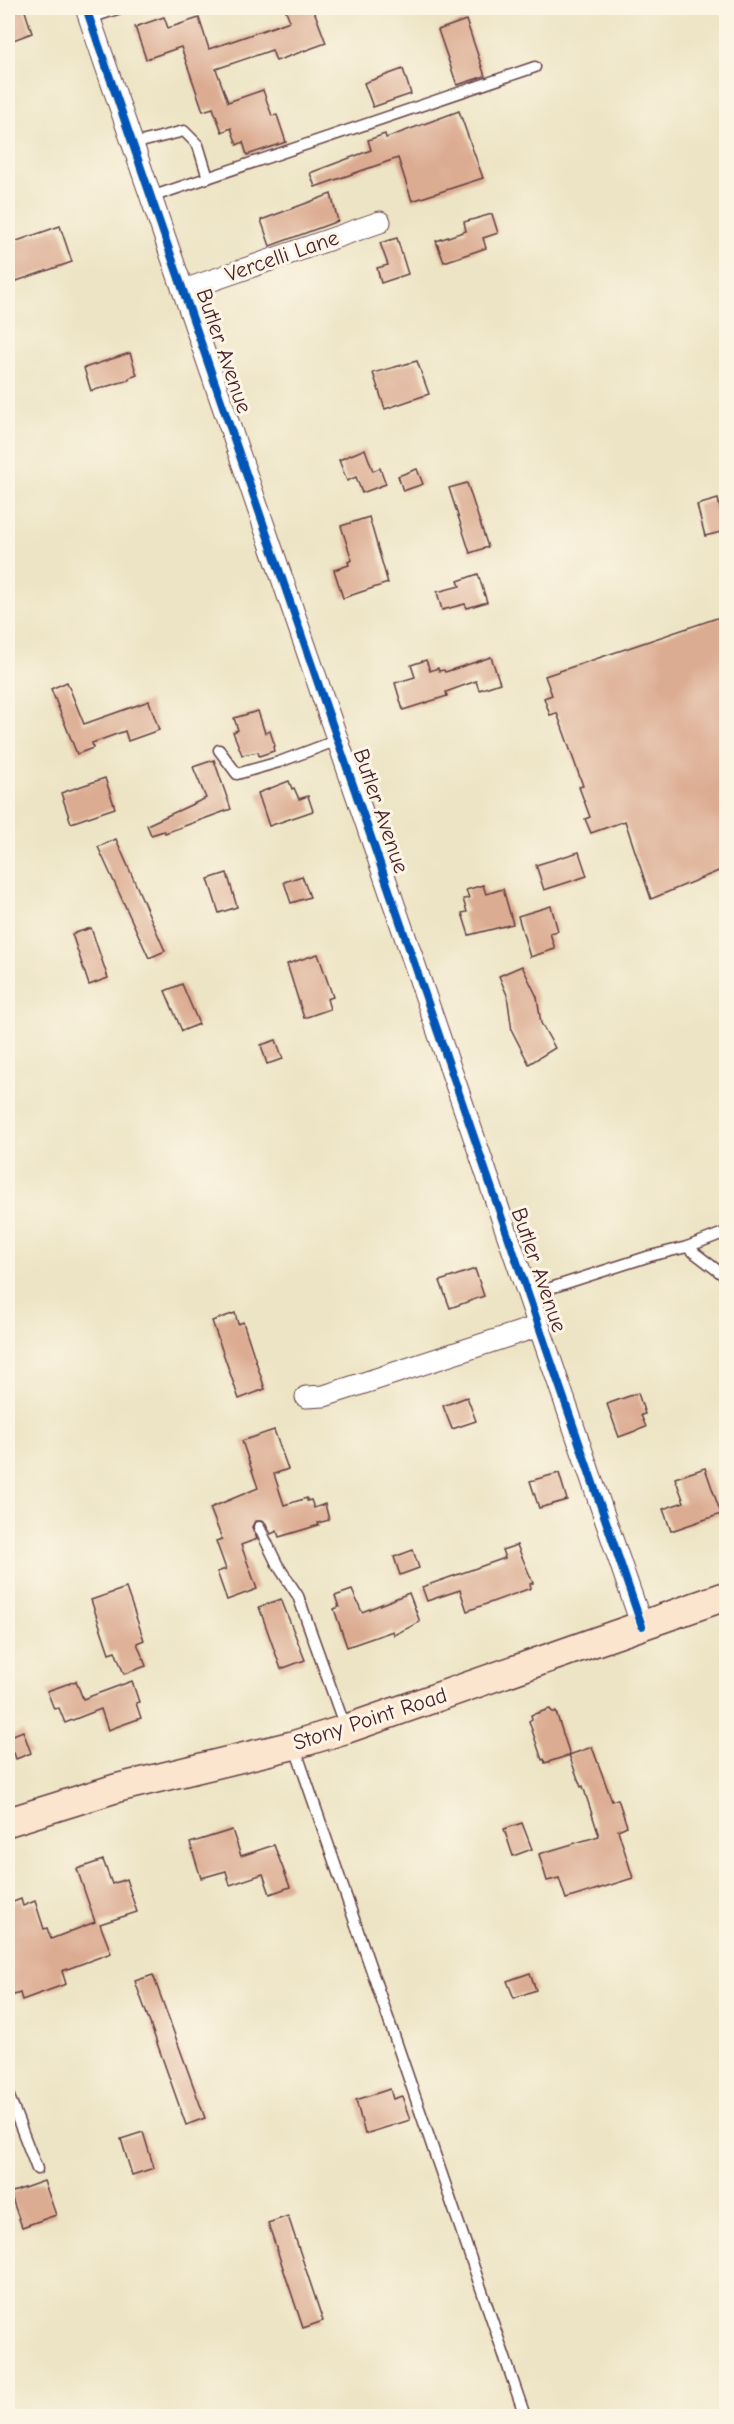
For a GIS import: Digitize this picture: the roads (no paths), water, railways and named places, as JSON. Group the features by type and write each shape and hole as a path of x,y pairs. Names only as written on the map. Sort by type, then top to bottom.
{"main road":[{"name":"Stony Point Road","path":"8,1822 117,1788 294,1745 346,1729 726,1596"}],"street":[{"name":"Butler Avenue","path":"88,13 642,1626"},
{"name":"Vercelli Lane","path":"183,290 380,222"},
{"path":"306,1397 324,1396 539,1326"}],"lane":[{"path":"88,13 120,8"},
{"path":"152,197 535,67"},
{"path":"133,144 184,131 198,145 208,178"},
{"path":"219,750 237,774 279,762 338,740"},
{"path":"529,1295 650,1256 687,1247 726,1232"},
{"path":"687,1247 726,1277"},
{"path":"259,1527 277,1564 298,1596 346,1729"},
{"path":"294,1745 525,2416"},
{"path":"8,2094 37,2169"}]}
